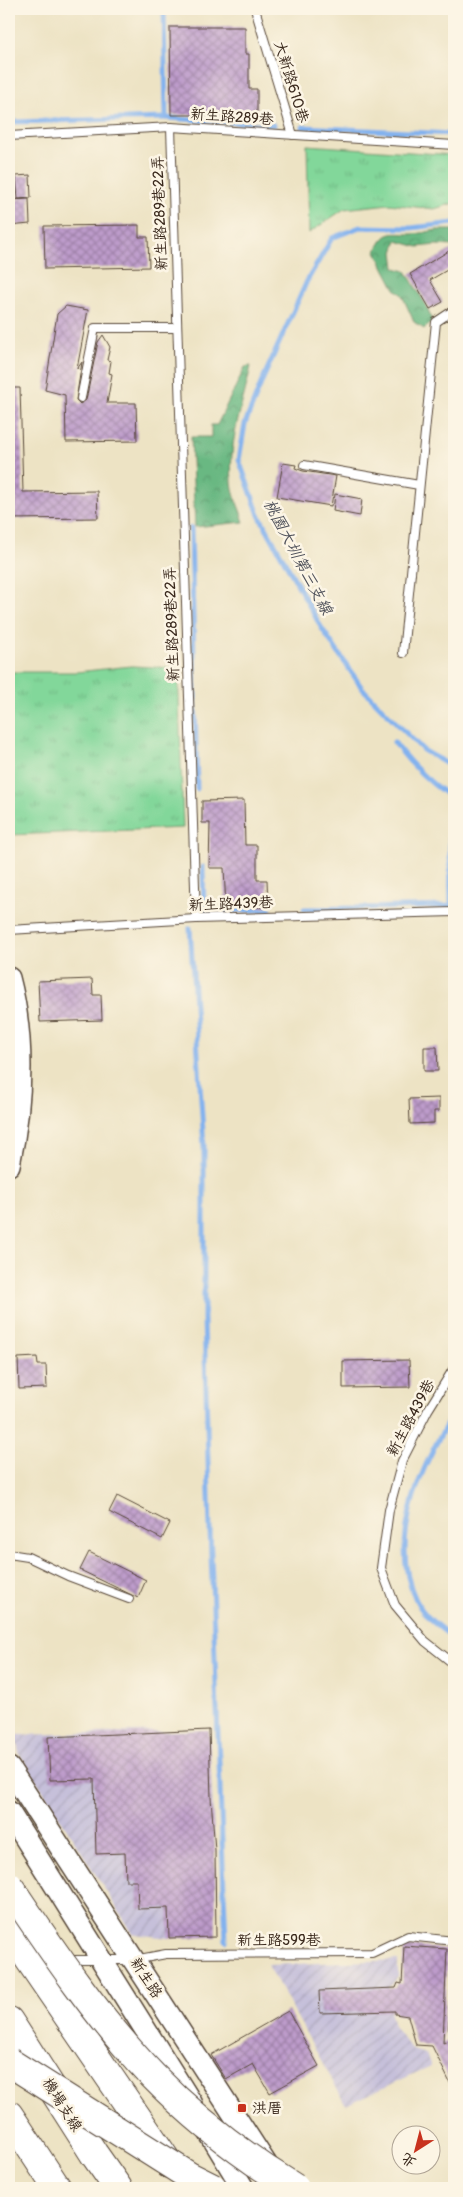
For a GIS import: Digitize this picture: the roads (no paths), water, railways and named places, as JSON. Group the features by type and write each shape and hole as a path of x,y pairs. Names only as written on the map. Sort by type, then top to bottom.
{"highway":[{"path":"9,1886 40,1932 118,2038 153,2076 190,2111 251,2161 295,2188"},
{"path":"9,1930 186,2188"},
{"name":"機場支線","path":"9,2021 94,2154 118,2188"},
{"path":"9,2062 190,2176 213,2188"},
{"path":"9,2115 56,2188"}],"main road":[{"path":"9,978 14,996 21,1066 16,1130 9,1165"},
{"name":"新生路","path":"9,1768 282,2188"},
{"name":"新生路","path":"9,1812 243,2188"}],"lane":[{"name":"大新路610巷","path":"254,9 293,135"},
{"name":"新生路289巷","path":"9,136 171,127 454,145"},
{"name":"新生路289巷22弄","path":"171,127 196,919"},
{"path":"403,653 418,484 436,322 454,310"},
{"path":"81,398 95,328 177,328"},
{"path":"304,465 418,484"},
{"name":"新生路439巷","path":"9,930 196,919 454,912"},
{"name":"新生路439巷","path":"454,1368 428,1410 402,1462 389,1510 381,1568 395,1606 425,1641 454,1664"},
{"path":"9,1554 28,1557 68,1576 129,1599"},
{"name":"新生路599巷","path":"73,1960 134,1960 166,1954 372,1953 408,1936 454,1941"},
{"path":"453,2028 454,2019"}],"waterway":[{"path":"9,122 166,118 164,9"},
{"path":"166,118 274,125"},
{"path":"303,127 454,134"},
{"name":"桃園大圳第三支線","path":"454,223 411,228 360,227 332,238 307,281 262,381 245,424 239,460 259,515 321,627 362,688 423,750 454,768"},
{"path":"191,528 197,789"},
{"path":"304,909 451,906 449,796 419,772 394,742"},
{"path":"203,867 204,911 270,910"},
{"path":"190,928 204,1147 204,1318 226,1941"},
{"name":"桃園大圳第三支線","path":"454,1412 430,1455 420,1479 412,1503 405,1553 408,1577 419,1606 433,1622 454,1638"}],"place":[{"name":"洪厝","path":"242,2108"}]}
